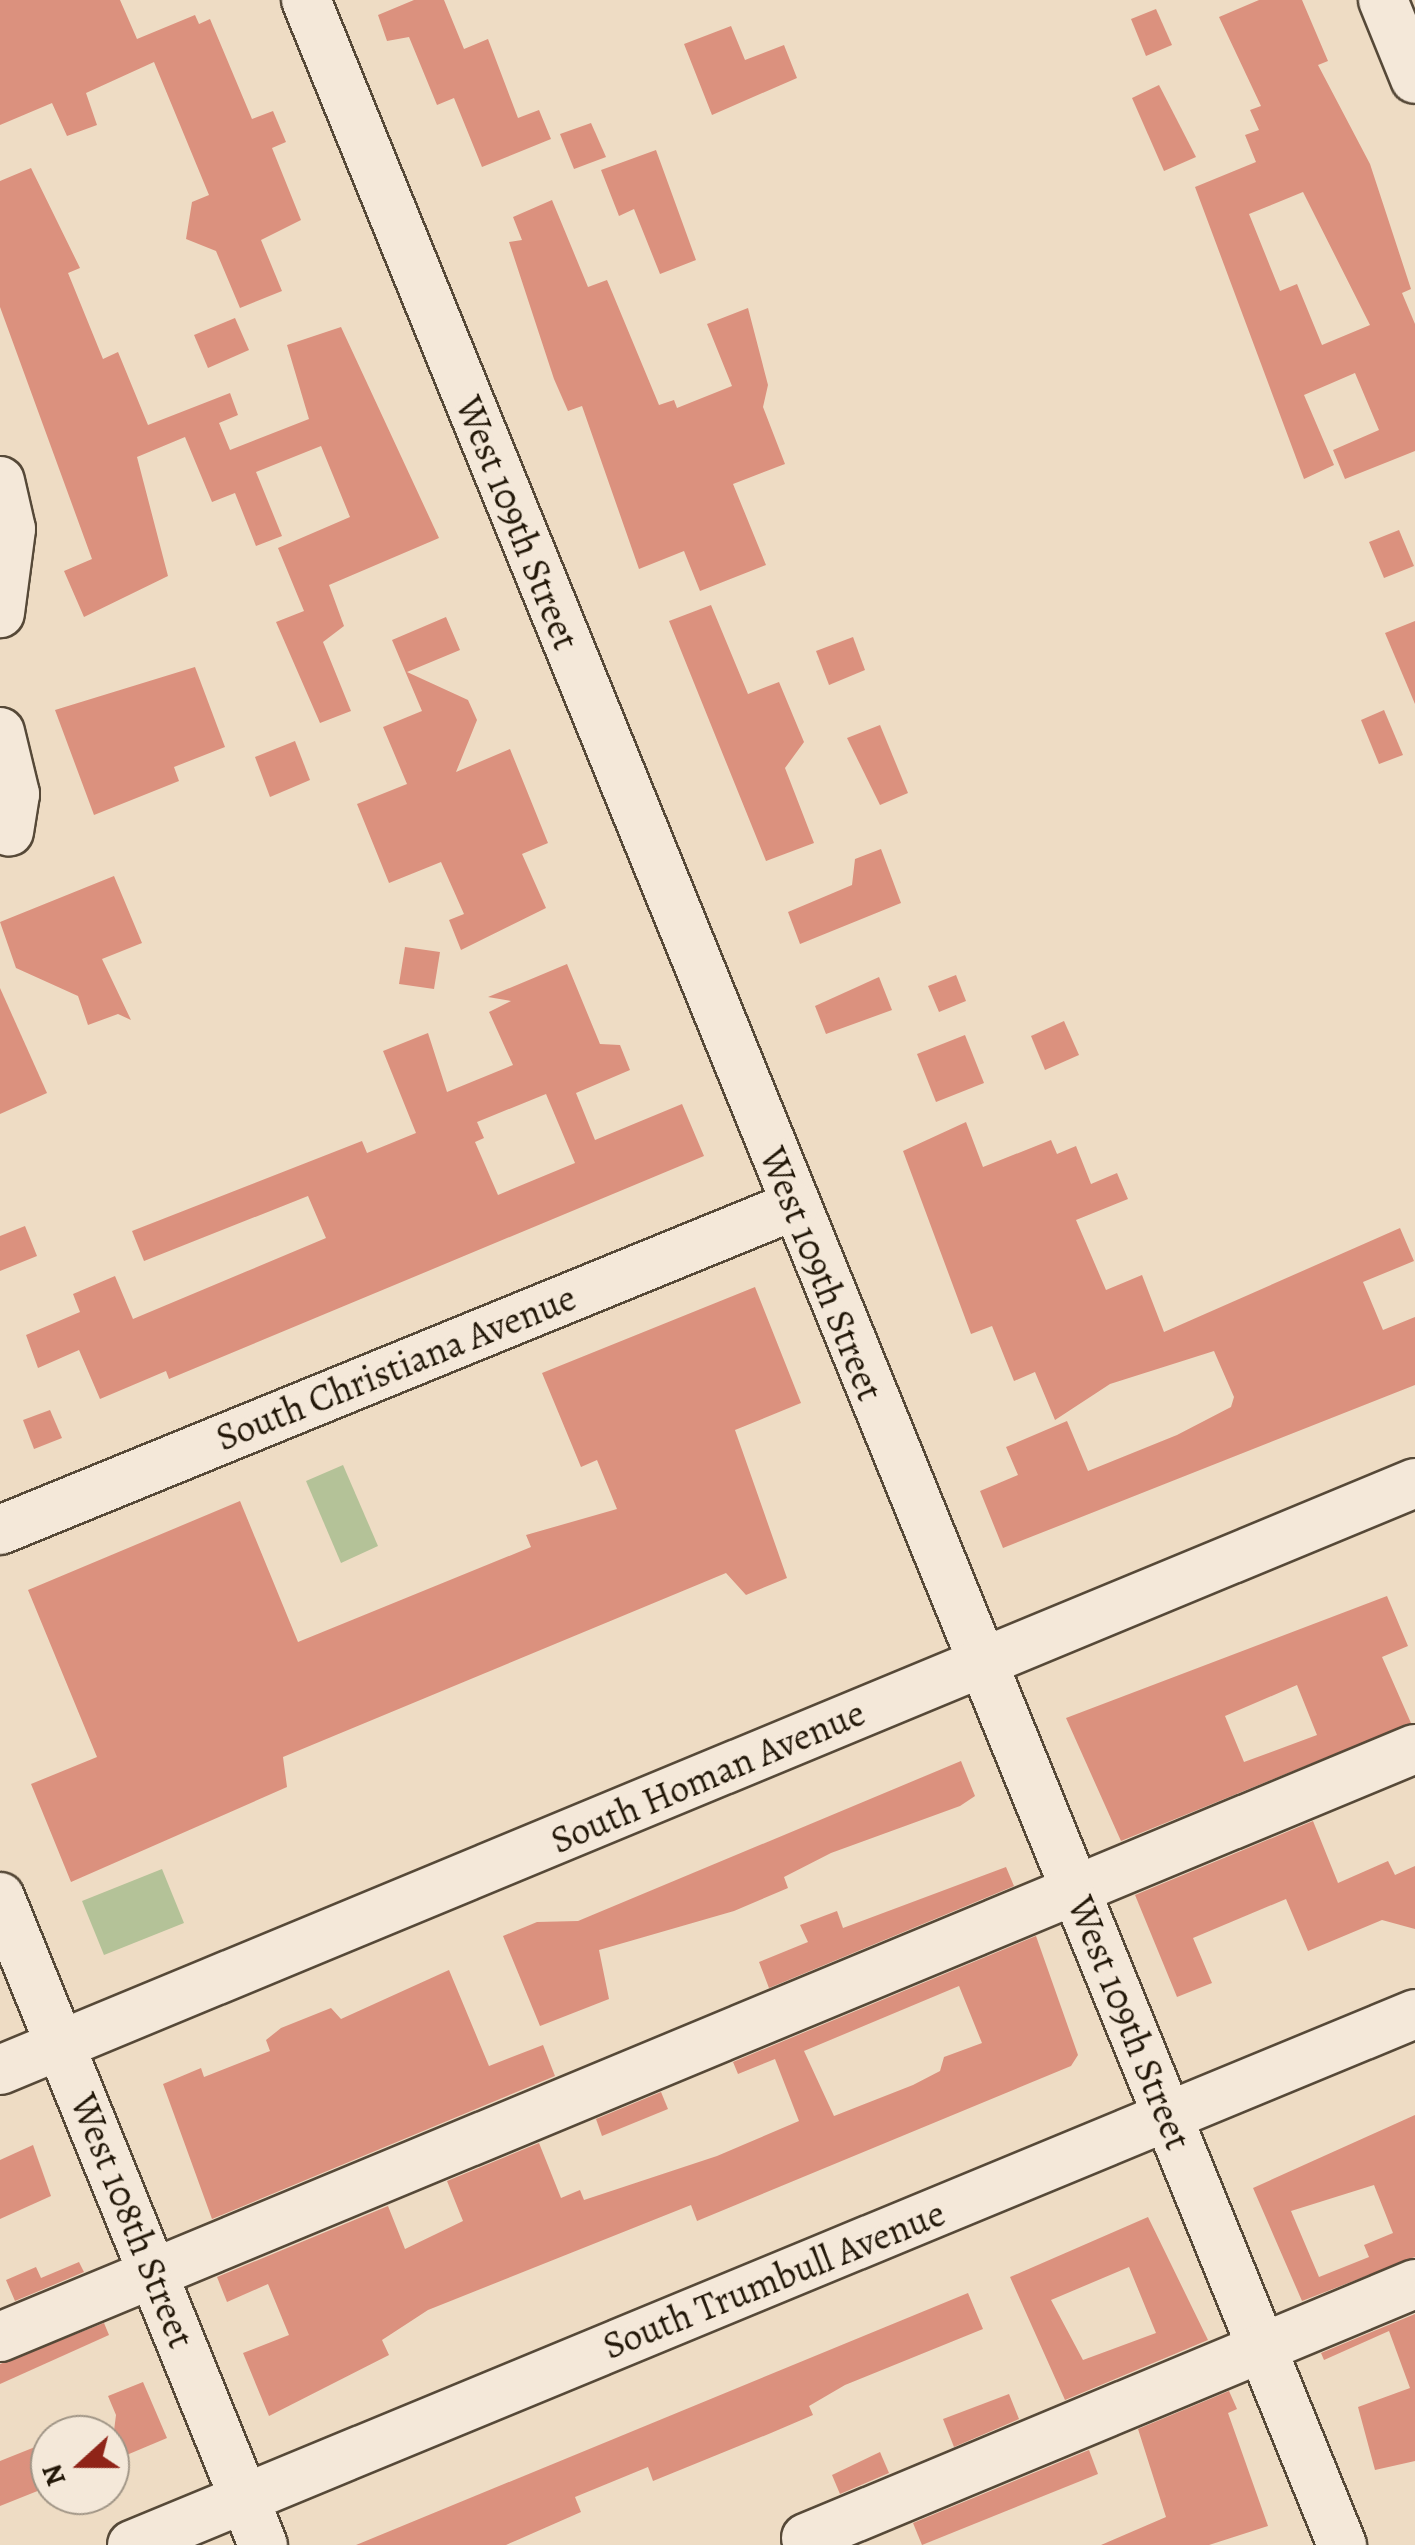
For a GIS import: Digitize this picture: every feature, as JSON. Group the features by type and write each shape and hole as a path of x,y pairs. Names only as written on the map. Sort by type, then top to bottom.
{"street":[{"name":"West 109th Street","path":"306,0 793,1206 1342,2545"},
{"path":"1383,0 1415,78"},
{"path":"0,481 11,528 0,613"},
{"path":"0,732 14,782 9,832"},
{"name":"South Christiana Avenue","path":"0,1530 793,1206"},
{"name":"South Homan Avenue","path":"0,2070 1415,1483"},
{"path":"0,2337 1415,1750"},
{"name":"West 108th Street","path":"0,1897 263,2545"},
{"name":"South Trumbull Avenue","path":"132,2545 1415,2014"},
{"path":"806,2538 1415,2284"}],"green space":[{"path":"343,1465 378,1546 341,1563 306,1481"},
{"path":"162,1869 184,1923 104,1955 82,1901"}],"building":[{"path":"0,0 120,0 137,39 195,15 199,24 210,19 252,119 273,111 286,142 272,148 301,220 261,240 282,291 240,308 216,251 186,239 192,202 209,195 154,62 86,93 97,125 67,136 52,103 0,125"},
{"path":"414,0 444,0 464,49 488,39 518,118 539,110 551,139 482,167 454,98 437,105 409,37 387,41 378,15"},
{"path":"1259,0 1302,0 1328,61 1318,65 1370,164 1411,289 1402,293 1415,324 1415,451 1345,479 1333,450 1379,430 1355,373 1304,395 1334,465 1304,479 1195,187 1256,162 1245,135 1259,130 1250,110 1261,106 1219,17","holes":["1303,192 1370,325 1322,345 1297,284 1280,291 1249,214"]},
{"path":"1156,9 1172,45 1146,56 1131,19"},
{"path":"731,26 745,60 784,45 797,78 712,115 684,44"},
{"path":"1159,85 1196,157 1164,171 1132,98"},
{"path":"591,123 606,157 574,169 560,134"},
{"path":"656,150 696,260 660,274 634,209 619,216 601,170"},
{"path":"31,168 80,268 68,273 103,359 118,352 148,425 230,393 238,415 219,423 230,450 309,419 287,345 341,327 439,538 329,585 344,626 323,642 351,711 320,723 276,622 304,611 278,548 350,517 321,446 256,472 282,536 256,546 235,493 212,502 185,437 137,457 168,576 84,617 64,571 92,559 0,307 0,181"},
{"path":"552,200 588,287 607,280 659,405 674,400 677,408 732,386 707,324 748,308 768,385 763,407 785,464 733,484 766,565 700,591 684,551 639,569 582,406 568,411 554,379 509,242 522,240 513,217"},
{"path":"235,318 249,350 208,368 194,335"},
{"path":"1399,530 1414,566 1384,578 1369,542"},
{"path":"711,605 748,694 779,682 804,742 785,768 814,843 766,861 669,621"},
{"path":"446,617 460,650 407,672 468,700 477,720 456,772 510,749 548,843 522,854 546,908 461,950 449,920 464,914 441,862 389,883 357,804 407,784 383,727 422,711 392,640"},
{"path":"1415,621 1415,704 1385,633"},
{"path":"853,637 865,670 829,685 816,651"},
{"path":"195,667 225,747 174,767 179,781 94,815 55,710"},
{"path":"1384,710 1403,755 1379,764 1361,720"},
{"path":"880,725 908,793 880,805 847,738"},
{"path":"295,741 310,780 270,797 255,757"},
{"path":"881,849 901,903 800,944 788,912 852,885 855,859"},
{"path":"114,876 142,943 102,959 131,1020 118,1014 88,1025 78,996 16,968 0,922"},
{"path":"405,947 440,952 434,989 399,984"},
{"path":"567,964 600,1044 620,1045 630,1070 576,1093 595,1140 682,1104 704,1156 169,1379 166,1371 100,1399 79,1350 38,1368 26,1335 80,1312 73,1294 115,1276 133,1319 326,1238 308,1196 144,1261 132,1231 362,1141 367,1153 416,1133 383,1051 428,1033 447,1092 513,1065 489,1012 511,1001 488,997","holes":["546,1094 575,1163 498,1195 475,1142 484,1138 477,1122"]},
{"path":"956,975 966,1001 939,1012 928,986"},
{"path":"879,977 892,1010 826,1034 815,1006"},
{"path":"0,988 47,1093 0,1114"},
{"path":"1064,1021 1079,1055 1045,1070 1031,1036"},
{"path":"965,1035 984,1083 936,1102 917,1054"},
{"path":"966,1122 983,1167 1051,1140 1057,1154 1076,1146 1091,1184 1117,1173 1128,1199 1076,1220 1106,1290 1142,1275 1164,1332 1400,1228 1414,1261 1363,1282 1383,1330 1415,1317 1415,1385 1003,1548 980,1491 1018,1475 1006,1447 1067,1421 1088,1471 1177,1435 1231,1407 1234,1397 1214,1351 1110,1384 1055,1420 1035,1372 1014,1381 992,1326 971,1334 903,1151"},
{"path":"25,1226 37,1256 0,1271 0,1236"},
{"path":"755,1287 801,1403 735,1430 787,1578 746,1595 726,1573 283,1757 287,1787 71,1882 31,1784 97,1757 28,1590 240,1501 298,1642 531,1547 526,1535 617,1509 597,1460 581,1467 542,1373"},
{"path":"50,1410 62,1438 34,1449 23,1420"},
{"path":"1387,1596 1408,1646 1382,1657 1411,1723 1121,1841 1066,1718","holes":["1297,1685 1317,1735 1244,1762 1225,1716"]},
{"path":"961,1761 975,1796 960,1806 831,1853 784,1877 788,1888 734,1911 599,1950 609,1999 540,2026 503,1936 537,1922 578,1921"},
{"path":"1313,1821 1338,1883 1388,1861 1395,1875 1415,1866 1415,1929 1382,1920 1308,1951 1286,1899 1193,1938 1212,1983 1177,1997 1135,1895"},
{"path":"1006,1867 1014,1886 769,1988 759,1962 808,1942 800,1925 837,1911 843,1928"},
{"path":"1036,1936 1078,2055 1071,2066 697,2221 691,2205 428,2310 382,2340 389,2355 269,2416 243,2353 289,2335 268,2284 227,2302 217,2277 388,2206 405,2249 463,2221 447,2181 539,2143 561,2198 580,2190 584,2200 717,2156 799,2121 775,2059 738,2074 733,2062","holes":["959,1986 982,2043 944,2057 940,2071 913,2085 834,2116 804,2051"]},
{"path":"449,1970 489,2066 543,2045 555,2076 212,2219 163,2084 201,2068 204,2077 270,2051 266,2040 281,2028 331,2008 341,2019"},
{"path":"661,2092 668,2109 602,2136 596,2119"},
{"path":"1415,2115 1415,2257 1302,2301 1253,2188","holes":["1374,2185 1393,2233 1364,2245 1369,2257 1319,2277 1291,2211"]},
{"path":"33,2145 51,2196 0,2219 0,2160"},
{"path":"1148,2217 1208,2340 1065,2400 1010,2277","holes":["1129,2267 1156,2333 1083,2360 1051,2300"]},
{"path":"79,2262 84,2272 15,2301 6,2280 36,2267 41,2278"},
{"path":"968,2293 983,2329 845,2385 809,2406 813,2415 771,2433 653,2481 648,2467 575,2497 581,2512 506,2545 356,2545"},
{"path":"1415,2314 1415,2461 1375,2470 1358,2407 1410,2388 1389,2331 1324,2360 1321,2353"},
{"path":"104,2323 109,2335 0,2384 0,2364"},
{"path":"143,2382 167,2438 130,2454 130,2415 116,2415 108,2396"},
{"path":"1229,2391 1237,2409 1228,2413 1268,2526 1209,2545 1101,2545 1166,2517 1138,2429"},
{"path":"1009,2394 1019,2419 954,2447 943,2419"},
{"path":"30,2449 30,2494 0,2506 0,2461"},
{"path":"1089,2450 1098,2474 922,2545 913,2523"},
{"path":"880,2452 889,2473 840,2494 832,2475"}]}
